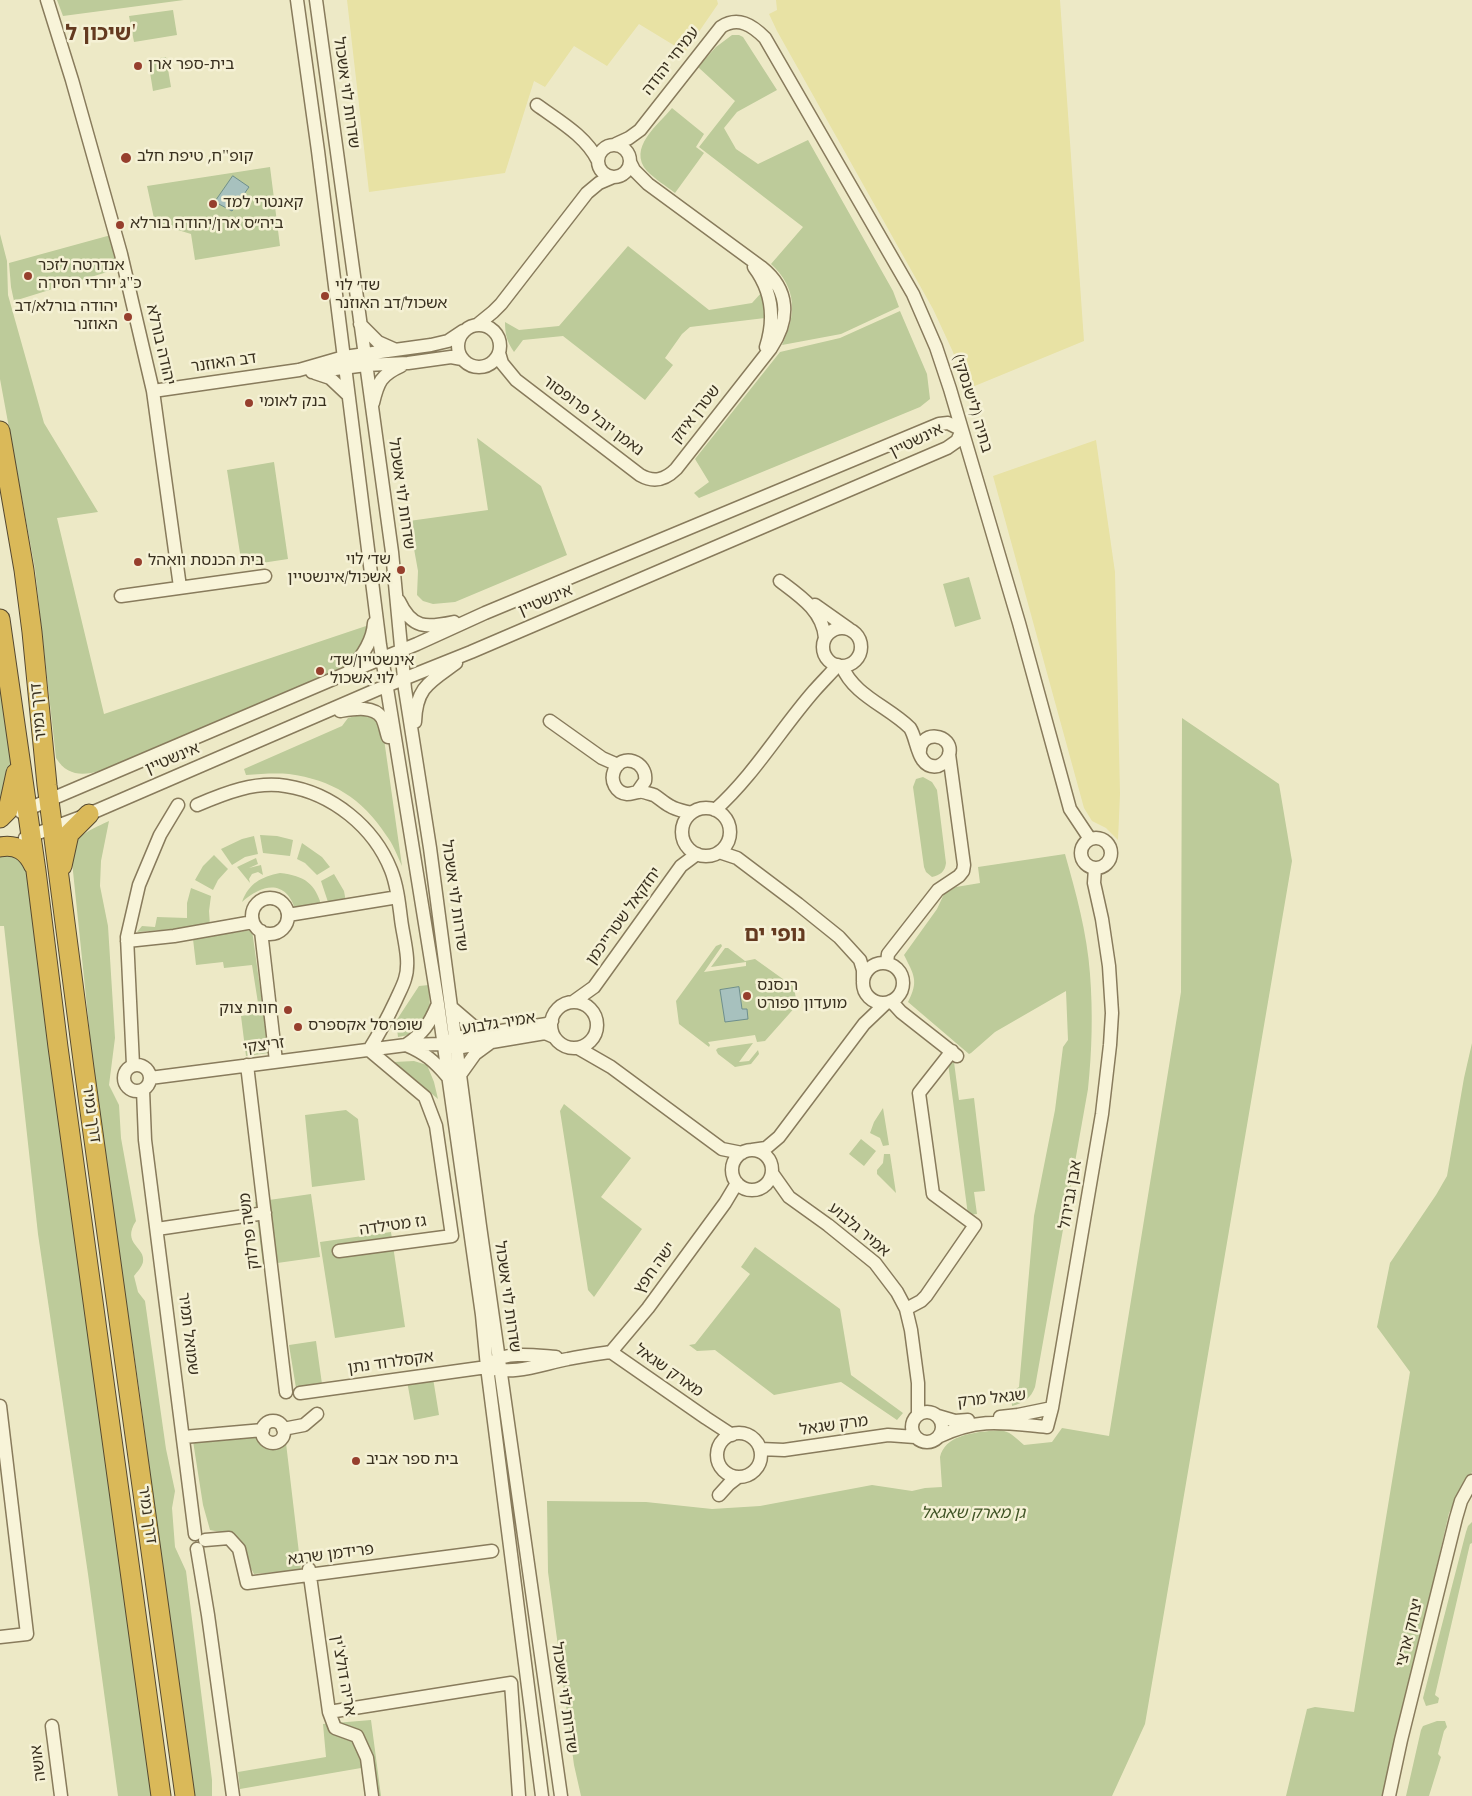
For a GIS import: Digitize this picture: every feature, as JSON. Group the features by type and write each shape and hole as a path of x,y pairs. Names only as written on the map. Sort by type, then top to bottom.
{"highway":[{"name":"דרך נמיר","path":"0,431 29,606 59,877 185,1796"},
{"name":"דרך נמיר","path":"0,619 161,1796"},
{"path":"0,819 8,810 13,793 19,752"},
{"path":"59,877 69,834 89,814"},
{"path":"0,847 11,846 24,850 36,872"}],"street":[{"name":"יהודה בורלא","path":"48,0 120,254 153,391 180,587"},
{"name":"שדרות לוי אשכול","path":"297,0 386,686 438,1004 442,1044 454,1076 499,1358 561,1796"},
{"name":"שדרות לוי אשכול","path":"316,0 392,552 404,678 430,848 456,1043 454,1076 487,1367 542,1796"},
{"name":"עמיחי יהודה","path":"612,145 629,138 640,130 717,31 726,24 736,21"},
{"name":"בתיה (לישנסקי)","path":"736,21 744,22 752,27 770,45 913,294 936,347 962,430 1070,809 1090,839"},
{"path":"537,105 583,139 592,149 604,174 616,177"},
{"name":"עמיחי יהודה","path":"630,159 640,130"},
{"path":"365,359 396,350 439,343 454,338 463,331 477,325 501,304 587,193 599,183 627,171 630,159 624,147 583,139"},
{"path":"587,193 600,152 612,145"},
{"name":"שטרן איזק","path":"630,159 634,170 648,184 748,259 766,285 771,306 771,328 762,358 676,469 662,479 649,479"},
{"name":"שטרן איזק","path":"616,177 632,178 648,184"},
{"path":"463,331 458,348 462,358 471,366 482,367 492,362 499,353 501,304"},
{"path":"360,324 378,342 396,350"},
{"path":"477,325 493,330 499,340"},
{"name":"נאמן יובל פרופסור","path":"499,353 502,363 516,380 640,475 649,479"},
{"path":"365,359 408,363 451,357 462,358"},
{"name":"דב האוזנר","path":"153,391 365,359"},
{"name":"דב האוזנר","path":"300,370 315,373 344,362"},
{"path":"372,410 378,386 384,375 408,363"},
{"name":"נאמן יובל פרופסור","path":"482,367 516,380"},
{"path":"315,373 330,378 347,394"},
{"name":"אינשטיין","path":"0,819 49,800 485,613 938,424 948,424 962,430 957,441 947,448 89,814 53,829 0,847"},
{"path":"122,596 265,576"},
{"path":"780,581 852,631 859,640 857,672 864,686 917,728 945,740 948,744 950,766 954,780 964,865 963,871 956,879 938,890 888,954 885,963"},
{"path":"395,594 405,613 418,624 431,626 444,624 485,613"},
{"path":"800,596 819,616 824,629 823,652 862,691 910,728 920,755 926,763 935,766 946,777 954,791"},
{"path":"344,674 354,665 372,636 376,606"},
{"path":"825,638 837,629 852,631"},
{"path":"415,748 415,714 426,684 471,652"},
{"path":"720,814 732,795 836,664 853,662 858,656"},
{"path":"311,719 352,709 363,709 376,713 382,719 402,781"},
{"path":"550,721 616,769"},
{"path":"920,755 923,742 932,736"},
{"path":"935,766 944,762 949,754"},
{"path":"628,761 638,763 645,771 642,786 627,794 617,789 612,778 616,769 628,761"},
{"path":"197,805 228,792 258,786 285,786 314,794 342,808 357,820 377,844 391,869 398,896 406,956 406,979 369,1050"},
{"path":"642,786 688,819"},
{"path":"133,1065 127,941 139,885 160,835 178,805"},
{"path":"705,808 720,814 730,833 723,848 711,855 697,854 685,842 682,833 688,819 705,808"},
{"path":"1100,838 1104,840 1112,853 1108,862 1095,868 1086,864 1081,853 1083,844 1090,839 1100,838"},
{"name":"יחזקאל שטרייכמן","path":"681,866 685,842"},
{"path":"723,848 798,904 838,937 860,960 863,970 864,989 868,996 876,1002 888,1002 954,1054 919,1093 920,1101 933,1194 976,1225 926,1296 906,1309"},
{"name":"יחזקאל שטרייכמן","path":"573,1002 594,988 681,866 697,854"},
{"name":"אבן גבירול","path":"1047,1427 1052,1408 1106,1094 1112,1013 1104,928 1094,883 1095,868"},
{"path":"288,915 398,896"},
{"path":"127,941 257,926 268,933 278,931 285,925 288,915 284,904 269,898 259,901 255,906 252,916 257,926 276,1061"},
{"path":"779,1137 773,1153 769,1182 747,1188 732,1174 735,1159 747,1152 766,1148 779,1137 864,1024 888,1002 900,994 902,989 902,978 897,968 865,956 847,941 838,937"},
{"path":"863,981 870,967 885,963"},
{"name":"יחזקאל שטרייכמן","path":"593,1011 594,988"},
{"path":"864,1024 868,996"},
{"path":"578,1048 593,1038 598,1024 593,1011 582,1003 573,1002 559,1008 552,1020 551,1026 554,1036 558,1041 567,1047 578,1048 611,1067 722,1149 732,1168"},
{"path":"406,1045 420,1035 430,1022 438,1004"},
{"path":"406,1045 422,1052 454,1076 491,1037 451,1008"},
{"name":"אמיר גלבוע","path":"442,1044 491,1037 547,1024 552,1020"},
{"name":"אמיר גלבוע","path":"491,1037 545,1033 554,1036"},
{"path":"593,1038 611,1067"},
{"name":"זריצקי","path":"150,1078 406,1045 442,1044"},
{"name":"גז מטילדה","path":"339,1251 452,1236 436,1126 425,1097 369,1050"},
{"path":"133,1065 145,1067 150,1078 148,1085 136,1090 126,1087 123,1079 126,1070 133,1065"},
{"name":"משה פרלוק","path":"246,1066 286,1392"},
{"name":"שמואל תמיר","path":"136,1090 145,1140 233,1796"},
{"path":"722,1149 765,1154 772,1170"},
{"name":"אמיר גלבוע","path":"772,1170 789,1197"},
{"name":"אמיר גלבוע","path":"747,1188 768,1190 789,1197 875,1264 897,1292 906,1309 911,1330 918,1383 915,1417"},
{"name":"ישה חפץ","path":"611,1352 648,1308 725,1203 747,1188"},
{"path":"157,1230 265,1213"},
{"path":"487,1367 500,1372 536,1367 569,1358 611,1352"},
{"name":"מארק שגאל","path":"611,1352 706,1418"},
{"path":"487,1367 499,1358 534,1356 569,1358"},
{"name":"אקסלרוד נתן","path":"300,1392 487,1367"},
{"name":"אמיר גלבוע","path":"918,1383 935,1414"},
{"path":"0,1408 27,1634 0,1637"},
{"name":"שגאל מרק","path":"935,1414 955,1421 1018,1415 1052,1408"},
{"path":"928,1412 935,1414 942,1425 940,1436 929,1442 922,1442 915,1437 911,1429 915,1417 928,1412"},
{"path":"184,1437 263,1430 266,1424 273,1422 279,1424 284,1429 304,1425 318,1414"},
{"name":"מרק שגאל","path":"888,1435 915,1417"},
{"path":"706,1418 732,1434 742,1434 751,1437 760,1455 752,1473 732,1478 719,1495"},
{"path":"706,1418 721,1443"},
{"name":"שגאל מרק","path":"940,1436 970,1424 998,1422 1047,1427"},
{"path":"732,1434 721,1443 717,1453 721,1468 732,1478"},
{"name":"מרק שגאל","path":"760,1455 888,1435 915,1437"},
{"name":"יצחק ארצי","path":"1389,1796 1456,1518 1461,1501 1472,1481"},
{"name":"פרידמן שרגא","path":"199,1541 229,1538 240,1549 247,1583 309,1572 492,1551"},
{"name":"אריה דולצ'ין","path":"309,1572 328,1712 335,1728 357,1736 367,1758 372,1796"},
{"path":"328,1712 426,1698 511,1683 519,1796"},
{"name":"אושה","path":"52,1726 61,1796"}],"green space":[{"path":"57,0 184,0 63,16"},
{"path":"173,10 177,35 134,42 129,16"},
{"path":"732,35 743,37 777,90 737,112 724,128 736,149 758,164 808,140 893,291 899,307 841,334 782,345 790,323 792,302 786,282 771,264 803,227 699,147 735,101 698,67 716,47"},
{"path":"166,57 171,87 153,91 148,60"},
{"path":"672,108 704,134 696,147 704,153 675,193 647,171 640,154 642,145 647,137"},
{"name":"קאנטרי למד","path":"270,167 280,246 195,260 191,234 155,223 147,186"},
{"path":"0,234 7,261 8,295 44,423 98,512 57,518 104,714 369,625 366,639 359,652 339,672 118,766 84,774 69,771 62,766 56,758 35,569 0,379"},
{"path":"111,235 120,268 14,301 9,263"},
{"path":"628,246 709,310 752,303 762,292 765,318 690,327 682,334 665,358 673,365 645,400 563,336 523,340 514,352 507,338 505,322 519,330 559,326"},
{"path":"900,311 927,374 930,399 920,407 699,498 694,493 709,482 695,459 780,352 840,338"},
{"path":"477,438 541,486 567,555 455,602 433,604 423,601 417,595 418,571 409,521 488,510"},
{"path":"274,462 288,559 242,566 227,470"},
{"path":"969,577 981,619 955,627 943,584"},
{"path":"0,668 13,754 11,784 0,812"},
{"path":"369,715 378,719 384,739 402,866 391,842 377,822 345,793 332,786 305,777 289,774 246,775 244,769 342,726 348,718"},
{"name":"גן מארק שאגאל","path":"1182,718 1279,784 1292,861 1145,1724 1112,1796 581,1796 574,1765 548,1572 547,1501 646,1502 712,1509 760,1506 872,1485 912,1491 942,1487 940,1457 943,1450 953,1440 974,1433 1002,1430 1012,1435 1024,1445 1052,1442 1062,1428 1109,1436 1181,992"},
{"path":"923,777 932,782 937,790 946,863 942,873 932,877 926,872 924,867 913,787 916,779"},
{"path":"109,821 101,861 100,886 108,926 115,1038 109,1085 119,1105 121,1138 136,1221 131,1235 132,1240 143,1257 142,1266 134,1276 138,1292 145,1301 166,1449 175,1491 172,1508 175,1547 186,1571 212,1780 212,1796 195,1796 140,1395 96,1094 71,852 81,836"},
{"path":"260,835 277,836 293,840 290,856 263,853"},
{"path":"254,836 258,854 245,857 232,865 221,849 242,839"},
{"path":"302,843 322,857 330,867 317,875 305,863 297,859"},
{"path":"0,851 27,861 155,1796 118,1796 88,1574 38,1234 4,926 0,926"},
{"path":"1065,854 1089,959 1092,1018 1088,1089 1035,1387 1026,1400 1012,1406 1011,1392 1019,1387 1034,1216 1055,1110 1063,1047 1068,1040 1066,991 995,1032 969,1054 908,1002 913,989 914,978 904,955 937,909 944,894 956,887 980,883 978,867"},
{"path":"214,855 228,869 218,880 213,890 195,880 203,866"},
{"path":"256,858 258,864 249,868 261,865 263,875 258,872 252,874 249,879 250,883 237,867"},
{"path":"280,873 296,876 308,882 316,892 322,907 296,912 287,894 280,889 274,888 258,891 242,902 248,890 256,882"},
{"path":"334,874 344,891 346,902 329,905 321,881"},
{"path":"191,888 211,896 210,926 137,932 142,926 155,927 157,917 187,918 187,903"},
{"path":"252,930 269,1053 246,1056 241,1016 254,1014 252,1004 258,1003 252,965 224,968 223,962 196,965 193,939"},
{"name":"רנסנס מועדון ספורט","path":"721,944 722,946 704,972 746,966 746,962 711,967 725,948 728,948 745,961 755,959 794,987 797,1005 765,1041 757,1042 755,1035 708,1042 709,1047 679,1024 676,1001 716,946"},
{"path":"429,985 430,1010 414,1034 398,1037 396,1021 419,986"},
{"path":"753,1043 739,1062 749,1061 758,1050 759,1054 751,1064 735,1067 718,1054 716,1050 718,1048"},
{"path":"1472,1043 1472,1472 1449,1513 1384,1796 1286,1796 1307,1709 1315,1707 1354,1712 1410,1372 1377,1327 1390,1263 1447,1176"},
{"path":"414,1061 427,1065 438,1099 394,1062"},
{"path":"954,1062 959,1100 974,1098 985,1191 974,1192 977,1214 968,1215 948,1063"},
{"path":"564,1104 631,1158 601,1197 642,1229 594,1297 588,1290 560,1111"},
{"path":"883,1108 889,1145 883,1146 880,1138 870,1133 874,1122"},
{"path":"346,1110 358,1119 365,1180 312,1187 305,1115"},
{"path":"861,1139 876,1151 864,1166 849,1154"},
{"path":"884,1154 890,1154 896,1193 877,1174 877,1170 883,1163"},
{"path":"311,1194 320,1257 263,1265 255,1202"},
{"path":"391,1232 405,1327 335,1338 320,1242"},
{"path":"755,1247 840,1309 851,1375 903,1413 897,1420 841,1382 774,1395 715,1350 697,1351 689,1345 695,1344 750,1274 741,1267"},
{"path":"316,1341 322,1384 296,1388 289,1345"},
{"path":"433,1378 439,1415 414,1420 407,1381"},
{"path":"253,1434 263,1444 277,1449 286,1443 301,1570 254,1574 247,1561 244,1544 230,1534 210,1530 203,1505 193,1441"},
{"path":"1472,1522 1472,1543 1470,1544 1435,1695 1439,1698 1438,1703 1426,1706 1423,1698 1466,1532"},
{"path":"371,1720 381,1796 365,1796 361,1768 240,1789 238,1772 326,1757 323,1724"},
{"path":"1437,1721 1445,1721 1447,1727 1444,1731 1438,1754 1441,1757 1429,1796 1406,1796 1421,1730 1423,1726"}],"sand":[{"path":"347,0 717,0 718,4 685,52 639,24 607,66 574,46 545,87 534,81 505,173 369,192"},
{"path":"776,0 1060,0 1084,341 965,390 953,352 933,309 777,31 769,14 777,10"},
{"path":"1096,440 1115,572 1120,794 1118,840 1106,828 1092,821 1084,808 993,476"}],"water":[{"path":"233,176 249,187 232,211 215,202"},
{"path":"739,987 742,1009 747,1009 748,1019 725,1022 720,990"}],"place":[{"name":"בית-ספר ארן","path":"138,66"},
{"name":"קופ\"ח, טיפת חלב","path":"126,158"},
{"name":"קאנטרי למד","path":"213,204"},
{"name":"ביה״ס ארן/יהודה בורלא","path":"120,225"},
{"name":"אנדרטה לזכר כ\"ג יורדי הסירה","path":"28,276"},
{"name":"שד׳ לוי אשכול/דב האוזנר","path":"325,296"},
{"name":"יהודה בורלא/דב האוזנר","path":"128,317"},
{"name":"בנק לאומי","path":"249,403"},
{"name":"בית הכנסת וואהל","path":"138,562"},
{"name":"שד׳ לוי אשכול/אינשטיין","path":"401,570"},
{"name":"אינשטיין/שד׳ לוי אשכול","path":"320,671"},
{"name":"רנסנס מועדון ספורט","path":"747,996"},
{"name":"חוות צוק","path":"288,1010"},
{"name":"שופרסל אקספרס","path":"298,1027"},
{"name":"בית ספר אביב","path":"356,1461"}],"district":[{"name":"שיכון ל'","path":"101,36"},
{"name":"נופי ים","path":"775,937"}]}
